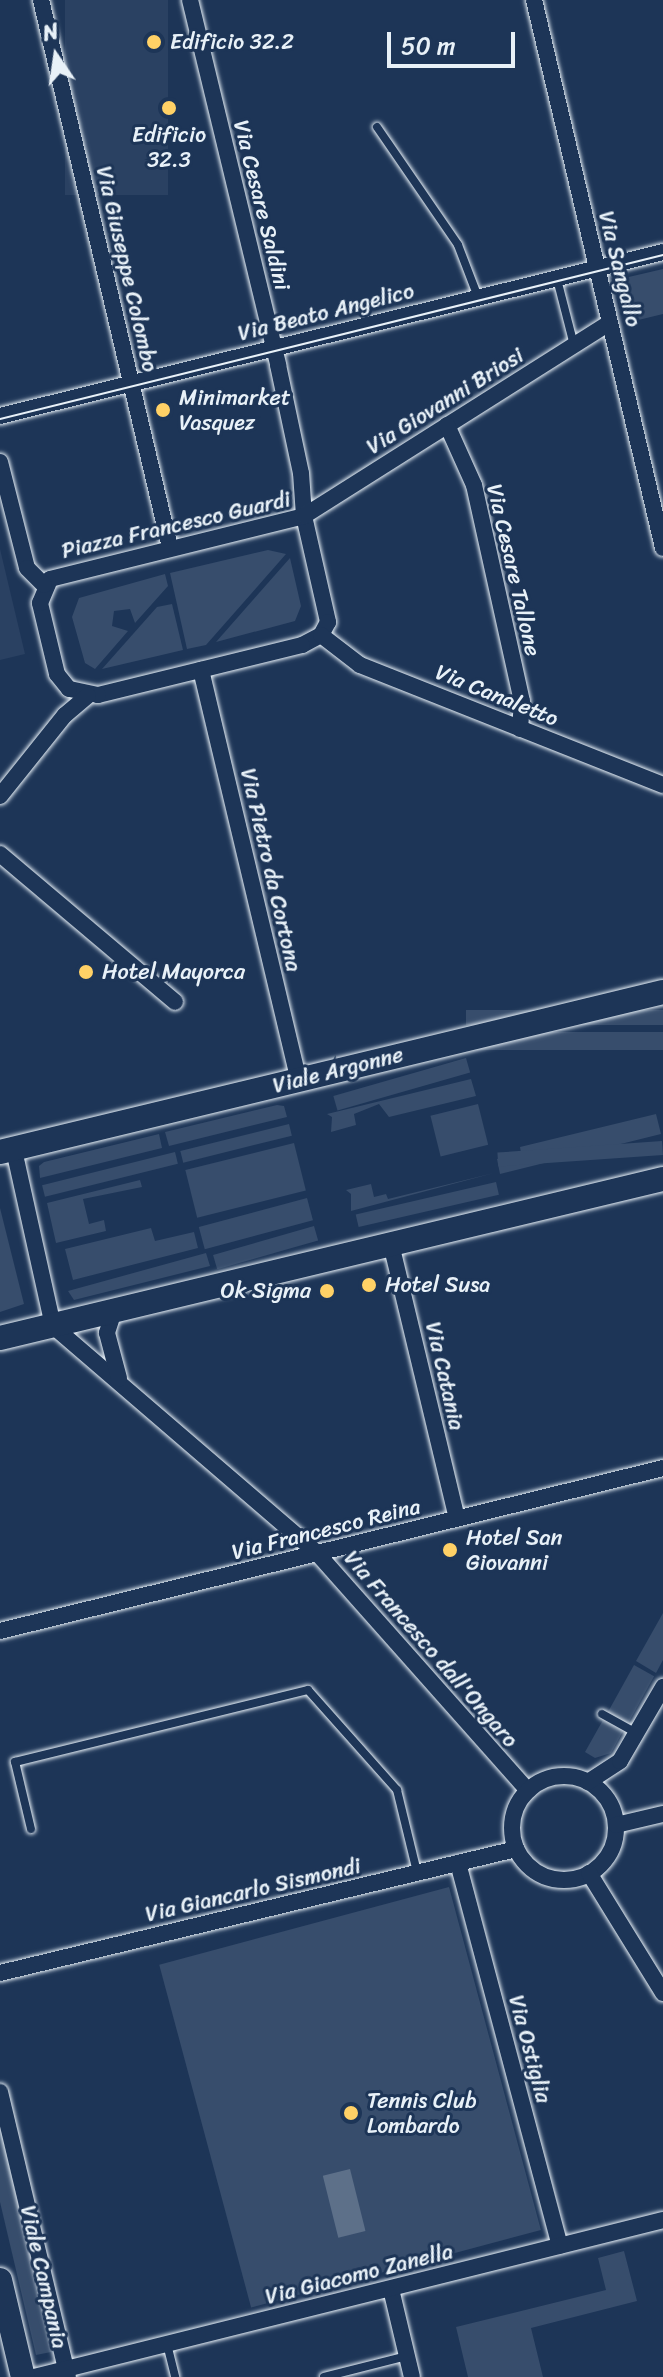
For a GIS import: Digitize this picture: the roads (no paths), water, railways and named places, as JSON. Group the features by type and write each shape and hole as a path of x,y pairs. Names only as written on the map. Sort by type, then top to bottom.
{"street":[{"name":"Via Giuseppe Colombo","path":"41,0 170,548"},
{"name":"Via Cesare Saldini","path":"190,0 274,348 301,473 304,516"},
{"name":"Via Sangallo","path":"534,0 663,548"},
{"name":"Via Beato Angelico","path":"0,416 663,252"},
{"name":"Via Giovanni Briosi","path":"304,516 609,323"},
{"name":"Via Cesare Tallone","path":"447,425 474,485 522,701 520,729"},
{"path":"0,462 27,568 44,585"},
{"name":"Piazza Francesco Guardi","path":"88,696 69,689 57,674 40,603 44,585 58,575 304,516 328,618 321,635"},
{"name":"Via Canaletto","path":"321,635 360,665 663,785"},
{"path":"0,796 65,715 88,696 302,645 321,635"},
{"name":"Via Pietro da Cortona","path":"201,670 299,1080"},
{"path":"0,854 175,1002"},
{"name":"Viale Argonne","path":"7,1151 663,992"},
{"path":"7,1151 53,1326"},
{"path":"0,1338 663,1179"},
{"name":"Via Catania","path":"391,1244 457,1518"},
{"path":"114,1311 108,1347 119,1379"},
{"name":"Via Francesco dall'Ongaro","path":"53,1326 119,1379 317,1553 528,1791"},
{"name":"Via Francesco Reina","path":"0,1631 663,1468"},
{"path":"588,1782 615,1767 663,1687"},
{"path":"561,1777 588,1782 608,1801 616,1825 607,1857 589,1873 570,1880 544,1876 516,1849 514,1815 528,1791 561,1777"},
{"path":"616,1825 663,1814"},
{"name":"Via Giancarlo Sismondi","path":"0,1973 516,1849"},
{"name":"Via Ostiglia","path":"458,1863 560,2246"},
{"path":"589,1873 663,1993"},
{"name":"Viale Campania","path":"0,2092 67,2373 34,2377"},
{"name":"Via Giacomo Zanella","path":"67,2373 167,2344 663,2220"},
{"name":"Viale Campania","path":"0,2280 23,2377"},
{"path":"391,2289 412,2377"}],"lane":[{"path":"377,127 458,245 478,297"},
{"path":"557,278 574,345"},
{"path":"31,1829 15,1762 308,1690 397,1790 417,1873"},
{"path":"602,1714 636,1733"},
{"path":"167,2344 175,2377"},
{"path":"324,2377 407,2356"}],"tram line":[{"path":"0,419 663,255"}],"place":[{"name":"Edificio 32.2","path":"154,42"},
{"name":"Edificio 32.3","path":"169,108"},
{"name":"Minimarket Vasquez","path":"163,410"},
{"name":"Hotel Mayorca","path":"86,972"},
{"name":"Hotel Susa","path":"369,1285"},
{"name":"Ok Sigma","path":"327,1291"},
{"name":"Hotel San Giovanni","path":"450,1550"},
{"name":"Tennis Club Lombardo","path":"351,2113"}]}
